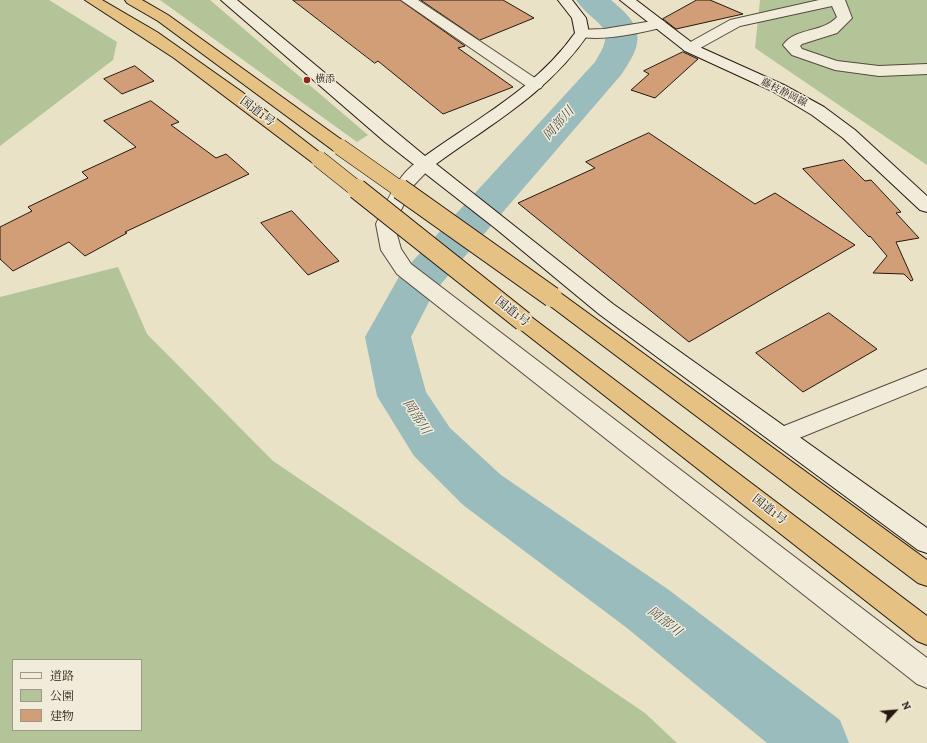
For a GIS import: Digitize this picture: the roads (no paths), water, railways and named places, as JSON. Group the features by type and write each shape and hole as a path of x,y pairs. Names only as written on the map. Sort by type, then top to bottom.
{"highway":[{"name":"国道1号","path":"92,0 130,21 180,54 319,159 523,321 927,632"},
{"name":"国道1号","path":"132,0 163,18 340,147 552,297 927,575"}],"street":[{"path":"228,0 391,138 502,224 606,309 927,542"},
{"path":"408,0 535,85"},
{"path":"565,0 579,18 582,33 574,47 535,85 425,164 405,184 385,224 391,250 404,269 927,675"},
{"name":"藤枝静岡線","path":"627,0 690,48 778,88 818,111 849,134 927,206"},
{"path":"690,48 736,23 752,18 837,1 845,18 838,27 818,36 796,39 791,45 797,52 835,65 879,72 927,69"},
{"path":"582,33 604,33 660,24"},
{"path":"782,436 927,377"}],"waterway":[{"name":"岡部川","path":"592,0 609,14 619,26 623,40 620,50 609,68 416,285 388,337 402,396 432,442 482,490 648,609 817,743"}],"place":[{"name":"横添","path":"307,80"}]}
